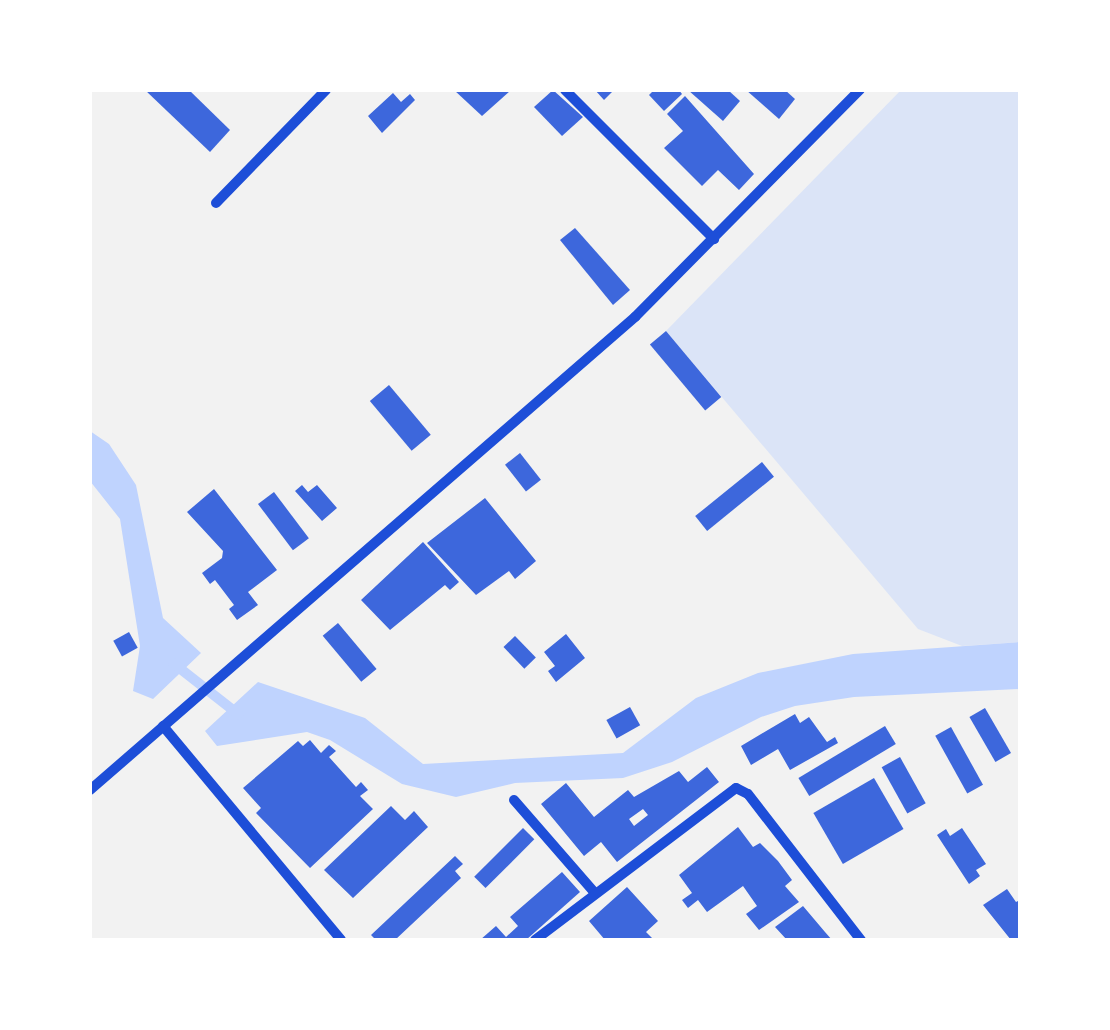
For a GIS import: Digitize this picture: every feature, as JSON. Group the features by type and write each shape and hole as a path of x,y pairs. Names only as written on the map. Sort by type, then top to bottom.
{"street":[{"path":"216,204 326,90"},
{"path":"565,90 714,239"},
{"path":"90,790 238,666 635,318 860,90"},
{"path":"163,726 340,940"},
{"path":"535,940 736,788 748,794 862,940"},
{"path":"514,800 594,892"}],"shaded area":[{"path":"901,90 1020,90 1020,642 962,646 918,629 666,331"}],"water":[{"path":"90,431 109,444 136,485 163,618 201,653 153,699 133,691 140,646 120,519 90,481"},
{"path":"1020,642 1020,689 854,697 795,706 761,717 672,762 623,778 515,783 456,797 402,784 330,740 307,732 217,746 205,731 258,682 365,718 423,764 623,753 696,698 758,673 853,654"}],"building":[{"path":"145,90 189,90 230,130 210,152"},
{"path":"454,90 511,90 482,116"},
{"path":"553,90 583,117 562,136 534,107"},
{"path":"595,90 614,90 604,100"},
{"path":"654,90 679,90 682,94 664,111 649,95"},
{"path":"688,90 728,90 740,101 723,121"},
{"path":"746,90 785,90 795,99 779,119"},
{"path":"393,93 401,102 410,94 415,100 382,133 368,116"},
{"path":"685,96 754,174 739,190 718,170 702,186 664,148 683,131 667,114"},
{"path":"575,228 630,290 613,305 560,240"},
{"path":"666,331 721,397 705,410 650,344"},
{"path":"389,385 431,435 412,451 370,401"},
{"path":"520,453 541,480 526,491 505,465"},
{"path":"762,462 774,477 707,531 695,516"},
{"path":"302,485 308,492 317,485 337,508 322,521 295,491"},
{"path":"214,489 277,570 248,592 258,605 237,620 229,609 234,605 215,580 210,584 202,573 222,558 223,551 187,512"},
{"path":"274,492 309,538 293,550 258,504"},
{"path":"485,498 536,561 515,579 509,571 476,595 427,543"},
{"path":"423,542 459,582 450,590 445,585 390,630 361,600"},
{"path":"338,623 377,669 361,682 323,636"},
{"path":"129,632 138,648 122,656 113,641"},
{"path":"566,634 585,658 556,682 548,671 555,666 544,652"},
{"path":"515,636 536,658 524,669 503,647"},
{"path":"630,707 640,725 617,738 606,720"},
{"path":"985,708 1011,753 995,762 969,717"},
{"path":"795,714 800,723 809,717 827,742 835,737 838,743 790,770 778,749 751,765 741,746"},
{"path":"885,726 896,744 809,796 798,778"},
{"path":"951,727 983,785 967,793 935,736"},
{"path":"310,740 321,753 329,745 336,751 329,757 356,787 361,782 368,790 360,796 373,809 310,868 256,813 261,808 243,788 298,741 303,746"},
{"path":"900,757 926,803 907,814 882,767"},
{"path":"707,767 719,782 617,862 601,842 584,856 541,804 566,783 594,817 628,790 634,797 679,771 688,782","holes":["643,809 648,815 634,826 629,819"]},
{"path":"874,778 904,829 843,864 813,813"},
{"path":"391,806 405,820 414,811 428,827 353,898 324,870"},
{"path":"738,827 753,847 760,843 778,861 792,880 785,886 799,902 759,930 746,914 757,906 743,886 707,912 698,900 688,908 682,900 692,893 679,875"},
{"path":"523,828 534,839 486,888 474,877"},
{"path":"962,828 986,864 976,870 980,876 969,884 937,835 946,829 950,836"},
{"path":"455,856 463,864 455,871 461,878 395,940 376,940 371,935"},
{"path":"562,872 580,892 526,940 480,940 496,926 506,937 518,926 510,917"},
{"path":"627,887 658,921 646,932 654,940 605,940 589,921"},
{"path":"1007,889 1016,902 1020,900 1020,940 1011,940 983,905"},
{"path":"803,906 832,940 787,940 775,927"}],"waterway":[{"path":"173,663 238,714"}]}
